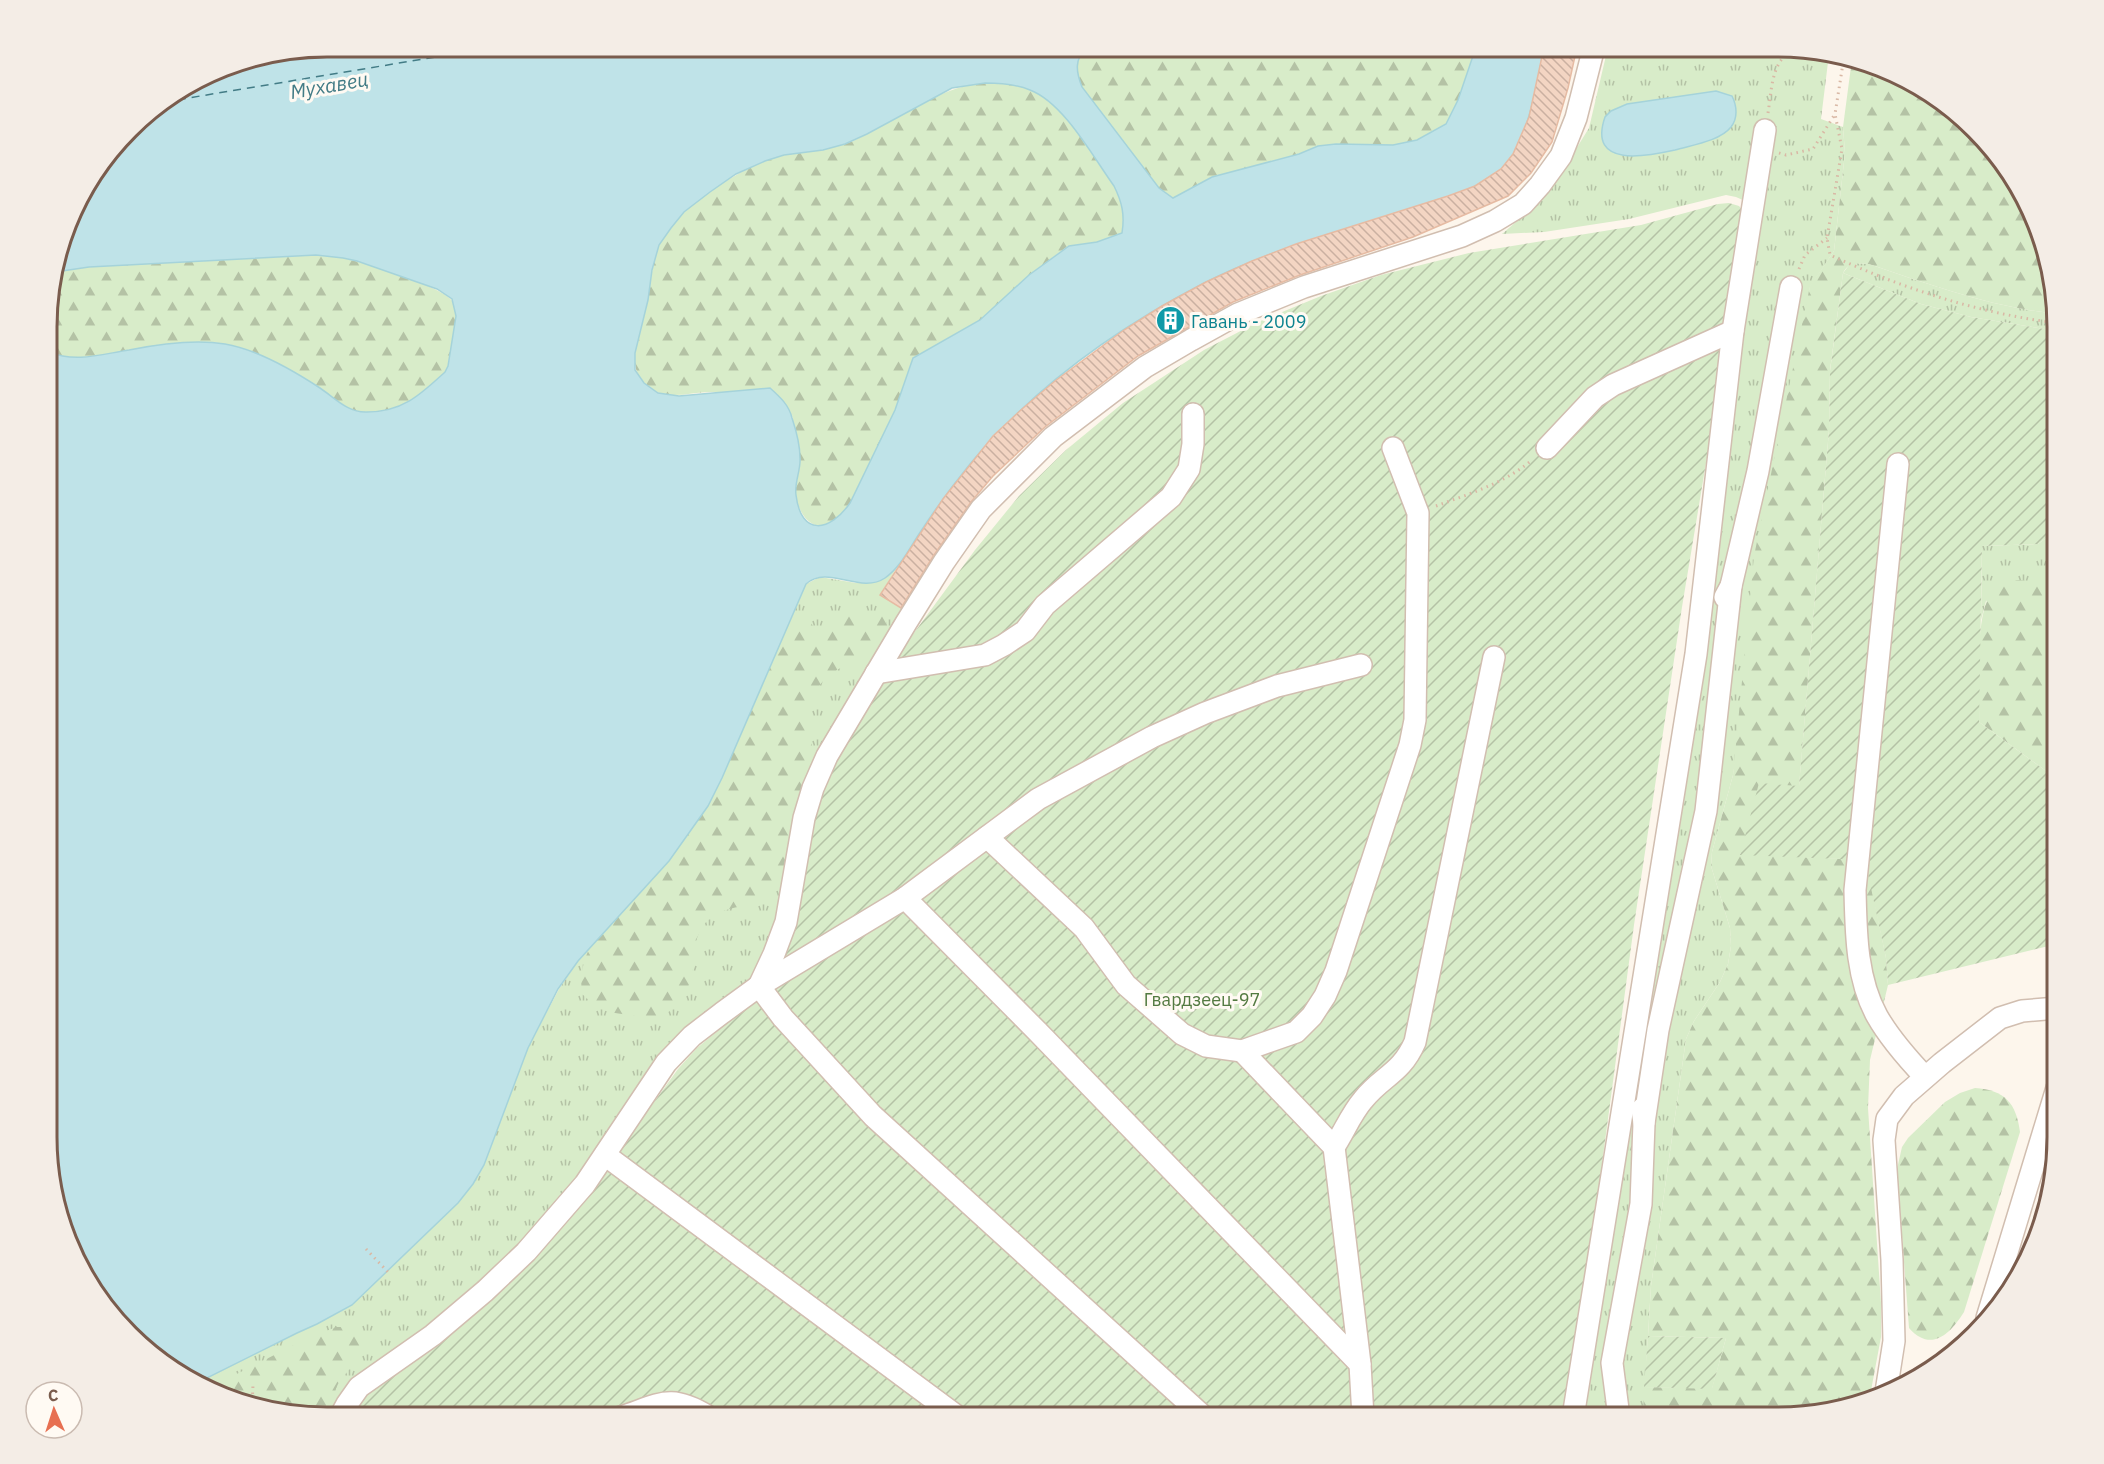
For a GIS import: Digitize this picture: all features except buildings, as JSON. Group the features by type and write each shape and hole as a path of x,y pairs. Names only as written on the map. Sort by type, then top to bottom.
{"street":[{"path":"759,986 786,922 804,818 826,756 944,562 981,508 1053,437 1137,373 1238,314 1304,287 1462,236 1495,221 1523,204 1540,186 1561,156 1576,118 1591,57"},
{"path":"1575,1407 1696,654 1733,331 1765,130"},
{"path":"1618,1407 1612,1363 1641,1204 1644,1123 1658,1030 1706,811 1731,586 1758,471 1791,287"},
{"path":"1547,448 1595,397 1613,384 1733,331"},
{"path":"876,674 985,655 1025,631 1045,605 1171,497 1189,468 1193,414"},
{"path":"987,837 1084,928 1126,985 1163,1020 1182,1034 1206,1046 1242,1052 1296,1032 1312,1016 1325,996 1344,948 1407,756 1415,720 1418,513 1393,448"},
{"path":"1898,464 1855,890 1856,934 1862,975 1876,1014 1896,1046 1925,1077"},
{"path":"1696,654 1731,586"},
{"path":"1334,1147 1364,1098 1409,1057 1415,1042 1494,657"},
{"path":"345,1407 359,1388 433,1335 526,1252 585,1184 666,1063 692,1036 759,986 904,898 1038,799 1152,736 1277,686 1361,665"},
{"path":"904,898 1037,1031 1360,1364"},
{"path":"759,986 783,1018 873,1116 1193,1407"},
{"path":"1887,1383 1894,1341 1894,1304 1884,1129 1887,1119 1893,1108 1925,1077 2000,1018 2022,1011 2047,1009"},
{"path":"1633,1045 1644,1123"},
{"path":"1242,1052 1334,1147 1360,1364 1362,1407"},
{"path":"1993,1298 2047,1121"},
{"path":"605,1155 945,1407"},
{"path":"654,1407 670,1402 681,1402 692,1407"}],"path":[{"path":"1782,57 1776,69 1765,130 1775,152 1786,155 1813,149 1835,114"},
{"path":"1843,65 1835,114 1842,149 1827,238 1830,255 1906,287 1960,304 2013,317 2047,322"},
{"path":"1791,287 1805,255 1827,238"},
{"path":"1418,513 1482,489 1518,472 1547,448"},
{"path":"366,1249 388,1272"},
{"path":"252,1397 253,1385"}],"green space":[{"path":"1080,57 1473,57 1458,100 1446,124 1417,140 1393,145 1318,146 1299,154 1212,177 1173,198 1159,188 1082,87 1078,76"},
{"path":"1606,57 1812,59 1828,62 1821,119 1843,127 1845,153 1834,251 1810,287 1733,775 1712,852 1711,866 1730,928 1731,946 1728,964 1720,982 1694,1021 1686,1039 1651,1286 1644,1407 1584,1407 1658,931 1745,201 1726,195 1629,219 1544,232 1502,234 1532,208 1563,170 1589,128"},
{"path":"1851,67 1912,93 1955,124 1991,163 2019,208 2038,257 2045,292 2046,313 1985,301 1869,264 1851,265 1845,269 1830,370 1829,430 1799,787 1740,854 1866,860 1886,958 1888,985 1870,1060 1868,1108 1881,1303 1881,1337 1871,1390 1847,1398 1812,1405 1643,1407 1644,1387 1712,1388 1726,1338 1648,1336 1651,1286 1686,1039 1694,1021 1720,982 1728,964 1731,946 1730,928 1711,866 1712,852 1733,775 1754,556 1810,286 1834,251 1845,153 1843,127"},
{"path":"985,83 1008,84 1030,90 1055,106 1066,118 1114,186 1122,209 1122,233 1097,242 1068,246 1029,275 980,320 913,358 895,410 850,503 834,521 824,526 817,526 802,514 797,501 796,489 800,457 792,415 716,392 677,395 660,393 644,383 639,376 635,353 658,248 678,219 693,205 749,168 782,155 827,149 853,141 933,98 949,91"},
{"name":"Гвардзеец-97","path":"1729,203 1739,206 1744,212 1726,343 1682,607 1634,925 1569,1407 352,1407 362,1389 586,1196 678,1069 697,1048 743,1010 799,882 827,769 905,645 975,550 1019,496 1066,450 1123,403 1204,350 1258,322 1321,296 1381,275 1469,253 1641,225"},
{"path":"316,255 343,258 435,289 453,302 456,325 448,366 445,372 419,394 401,405 380,411 360,412 342,404 310,381 286,368 249,351 225,344 177,343 79,357 57,354 59,292 63,271 89,267"},
{"path":"1869,264 1985,301 2046,313 2047,329 1971,317 1921,304 1843,273 1849,265"},
{"path":"1843,273 1921,304 1971,317 2047,329 2047,537 2038,544 1982,546 1979,722 2047,772 2047,946 1888,985 1886,958 1865,860 1740,855 1759,783 1799,786 1829,430 1830,371"},
{"path":"2047,537 2047,585 1986,601 1981,620 1982,546 2038,544"},
{"path":"901,561 880,595 902,608 782,920 751,981 600,1149 524,1244 345,1407 274,1402 240,1393 206,1378 352,1305 458,1203 484,1165 528,1048 559,989 578,961 692,831 708,806 806,584 820,577 856,583 886,577"},
{"path":"2020,580 2047,585 2047,772 1979,722 1979,652 1983,615 1987,599 1994,588 2003,583"},
{"path":"871,611 882,613 886,621 887,631 883,644 870,656 834,671 818,687 810,704 808,719 812,747 811,758 795,808 784,872 777,889 756,902 718,913 703,926 696,944 689,985 680,1003 673,1009 657,1016 647,1017 612,1012 595,1005 582,994 582,971 589,949 669,861 708,806 790,619 797,615 808,617 816,632 821,635 833,630 843,615"},
{"path":"1975,1088 1994,1092 2007,1100 2015,1113 2020,1132 1964,1312 1953,1327 1939,1338 1925,1339 1909,1328 1897,1169 1902,1147 1908,1138 1945,1102 1960,1093"},
{"path":"336,1327 342,1327 355,1333 359,1341 362,1352 338,1384 329,1407 274,1402 240,1393 218,1383 302,1341"},
{"path":"1648,1336 1726,1338 1712,1389 1644,1387"}],"water":[{"name":"Мухавец","path":"327,57 1080,57 1077,66 1082,87 1159,188 1173,198 1212,177 1299,154 1318,146 1393,145 1417,140 1446,124 1458,100 1473,57 1542,57 1535,94 1518,146 1501,170 1491,178 1455,194 1304,242 1253,261 1204,283 1172,301 1108,340 1049,385 1021,410 970,464 938,505 901,563 885,578 865,583 824,577 806,584 708,806 669,861 578,961 558,989 528,1048 484,1165 473,1184 458,1203 352,1305 206,1378 192,1371 149,1340 113,1301 93,1272 71,1224 59,1172 57,1137 57,354 79,357 177,343 225,344 249,351 286,368 354,410 380,411 391,409 410,400 428,388 445,372 456,316 452,299 437,289 343,258 316,255 89,267 63,271 71,240 93,192 136,136 177,103 208,85 240,71 292,59","holes":["985,83 1030,90 1055,106 1066,118 1114,186 1122,209 1122,233 1097,242 1069,246 1029,275 980,320 913,358 895,410 850,503 834,520 817,526 810,524 799,509 796,495 800,458 799,443 791,413 781,398 770,388 679,396 658,393 644,383 635,370 635,353 659,245 684,212 736,174 784,155 823,150 845,144 952,88"]},
{"path":"1716,91 1732,96 1736,108 1736,116 1731,127 1720,136 1705,142 1650,155 1623,155 1612,152 1605,145 1602,134 1605,117 1611,111 1627,104"}],"ferry route":[{"path":"183,99 436,57"}],"place":[{"name":"Гавань - 2009","path":"1170,321"}]}
